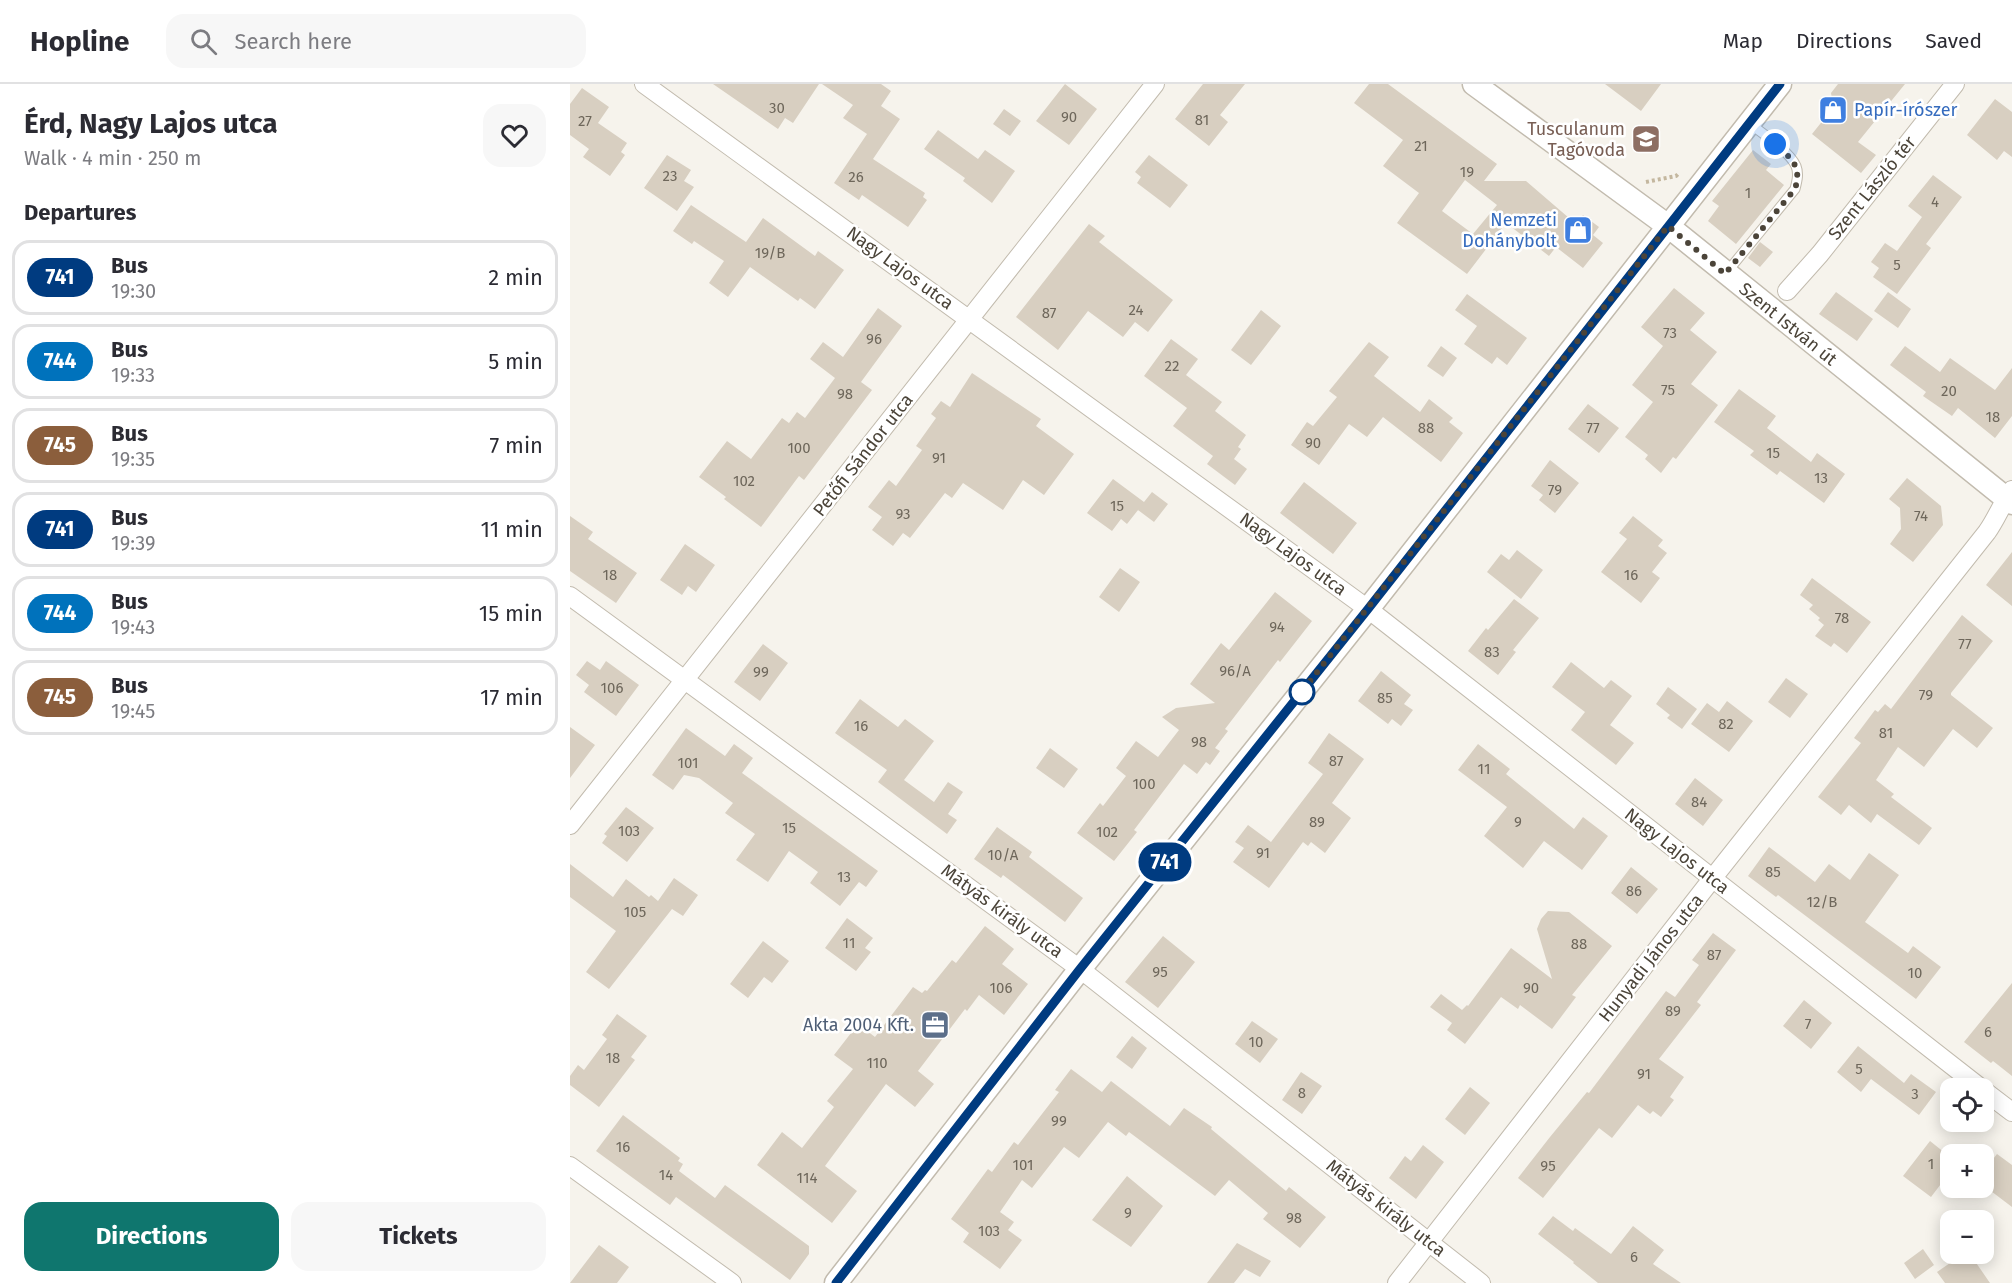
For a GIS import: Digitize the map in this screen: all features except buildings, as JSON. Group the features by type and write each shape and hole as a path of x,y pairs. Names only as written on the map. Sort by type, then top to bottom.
{"street":[{"name":"Nagy Lajos utca","path":"644,84 1368,609 1969,1078"},
{"name":"Petőfi Sándor utca","path":"570,825 1155,84"},
{"name":"Szent István út","path":"1474,84 1668,226 1725,274 2010,497"},
{"path":"836,1283 1080,969 1368,609 1780,84"},
{"name":"Szent László tér","path":"1787,291 1820,254 1955,84"},
{"name":"Hunyadi János utca","path":"1397,1283 1712,879 1988,532 2010,497"},
{"name":"Mátyás király utca","path":"570,596 1080,969 1481,1283"},
{"name":"Nagy Lajos utca","path":"1994,1098 2012,1112"},
{"path":"570,1166 732,1283"}],"lane":[{"path":"1725,274 1795,189 1798,177 1795,164 1787,155 1749,123"}],"path":[{"path":"1637,180 1643,182 1676,176 1684,167"}],"bus line":[{"name":"741","path":"836,1283 1080,969 1368,609 1780,84"}],"place":[{"name":"Papír-írószer","path":"1833,110"},
{"name":"Tusculanum Tagóvoda","path":"1646,139"},
{"name":"Nemzeti Dohánybolt","path":"1578,230"},
{"name":"Akta 2004 Kft.","path":"935,1025"}],"route":[{"path":"1302,692 1296,699 1668,226 1725,274 1795,189 1798,177 1795,164 1775,144"}]}
